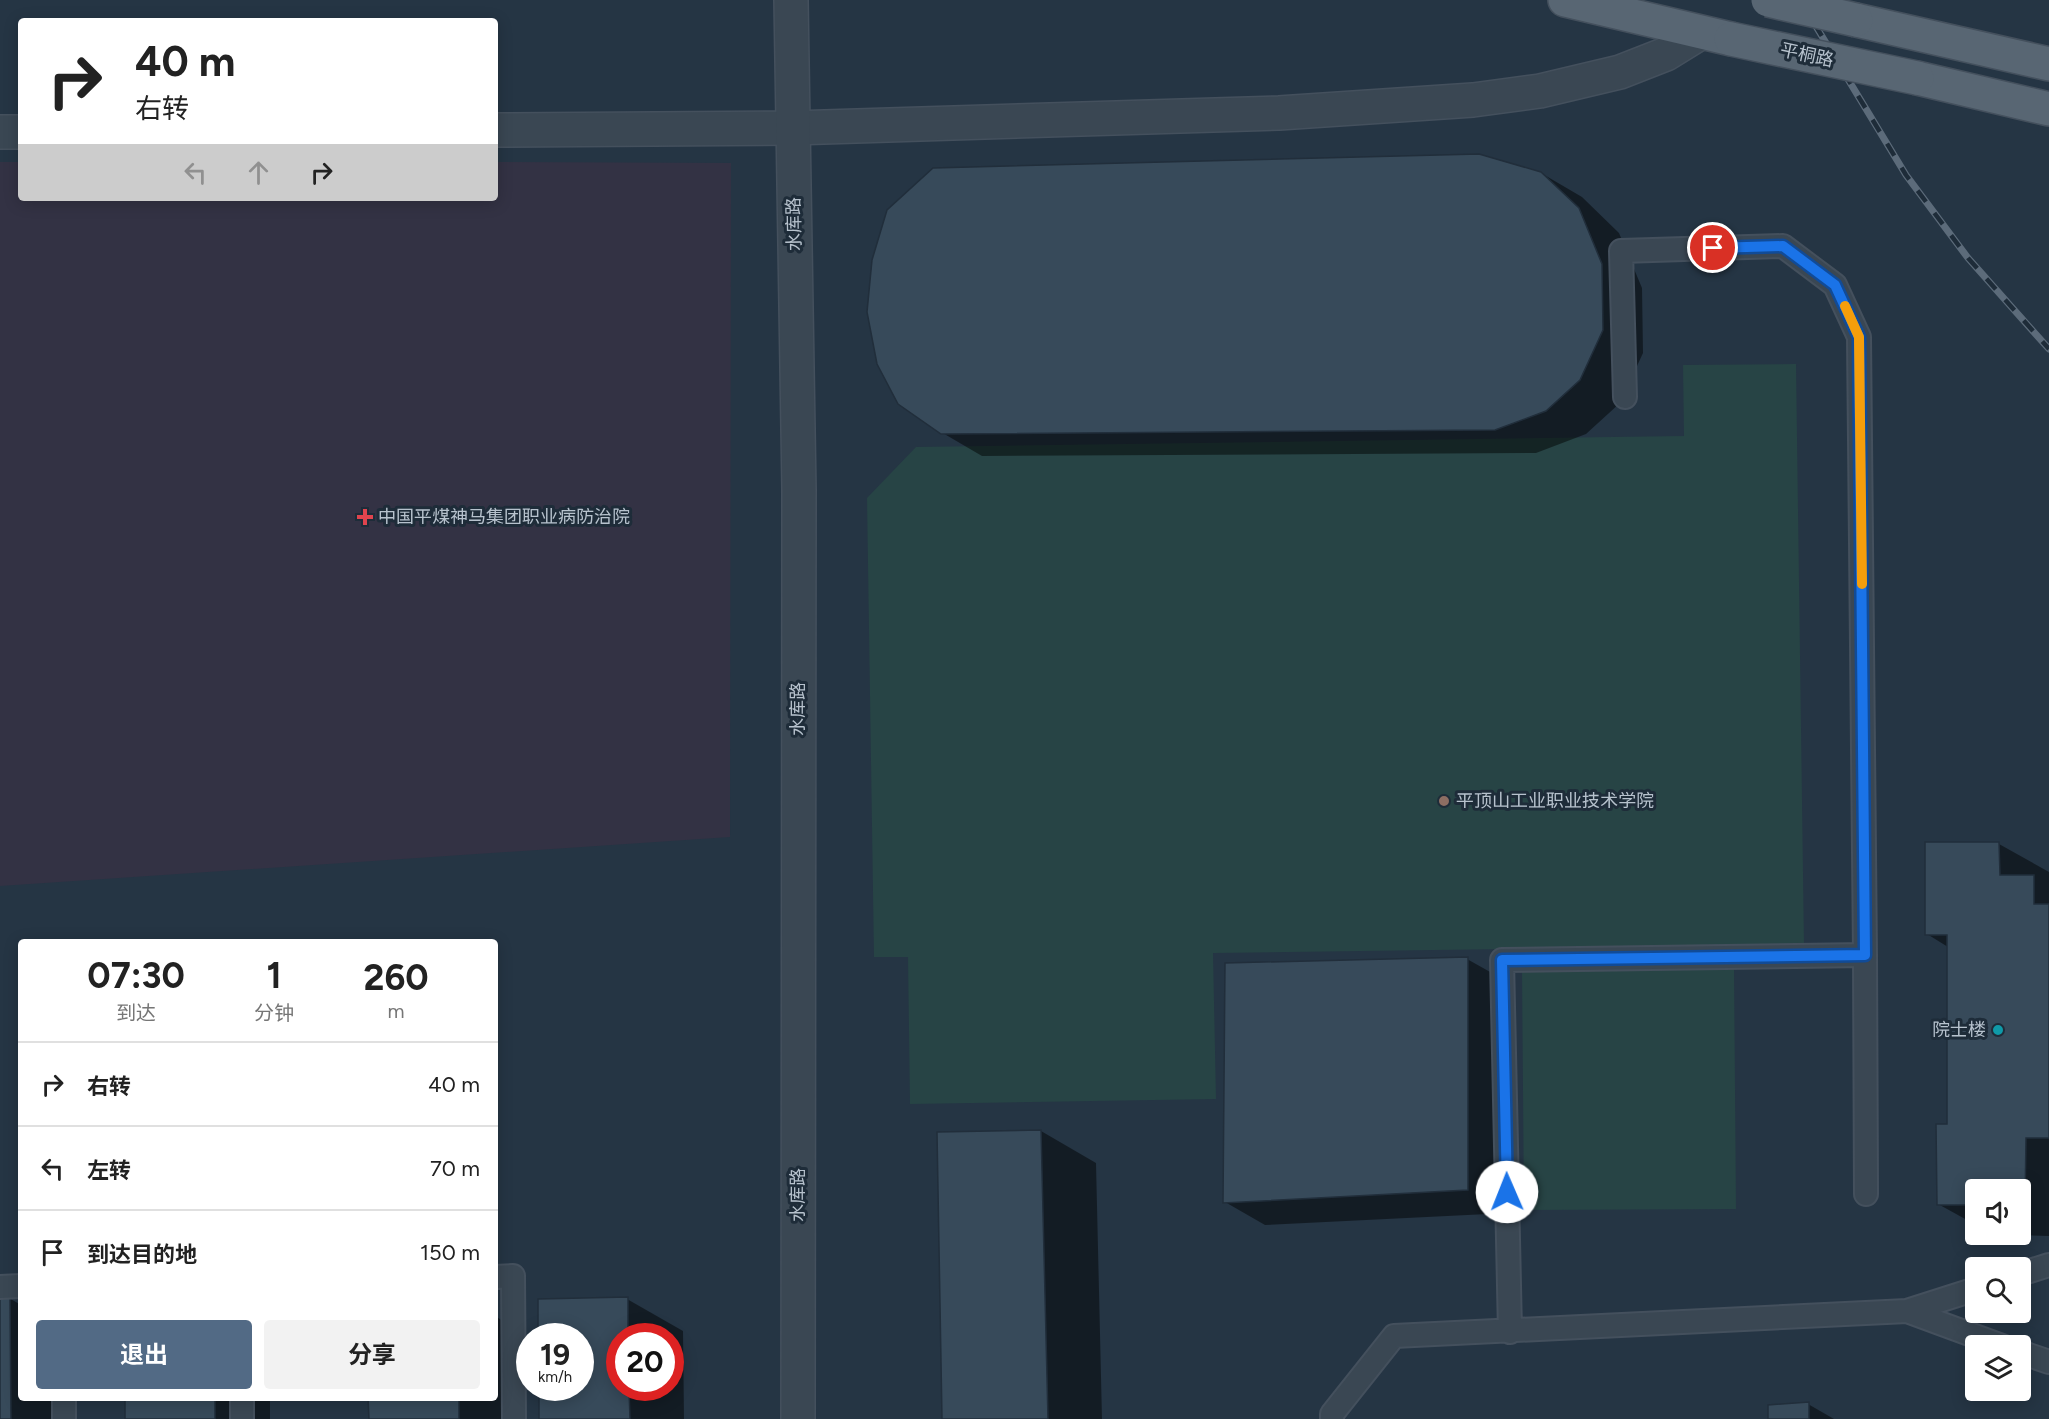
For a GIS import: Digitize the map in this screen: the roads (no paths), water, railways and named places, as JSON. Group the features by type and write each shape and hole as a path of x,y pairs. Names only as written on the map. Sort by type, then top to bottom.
{"main road":[{"name":"平桐路","path":"1565,0 1700,33 2035,105 2049,118"},
{"path":"1768,0 2049,64"}],"street":[{"name":"水库路","path":"791,0 799,490 798,1419"},
{"path":"498,130 792,128 1279,113 1473,100 1540,91 1620,72 1666,54 1700,33"},
{"path":"0,132 18,132"}],"lane":[{"path":"1625,397 1621,251 1783,246 1835,285 1859,337 1866,1194"},
{"path":"1510,1332 1502,960 1865,955"},
{"path":"2031,1271 2049,1265"},
{"path":"498,1277 513,1276 514,1419"},
{"path":"0,1287 18,1286"},
{"path":"1332,1419 1332,1414 1394,1336 1907,1311 1965,1293"},
{"path":"1907,1311 1972,1335"},
{"path":"2031,1356 2049,1362"},
{"path":"64,1401 64,1419"},
{"path":"242,1401 242,1419"}],"railway":[{"path":"1800,0 1906,175 1968,258 2049,349"}],"place":[{"name":"中国平煤神马集团职业病防治院","path":"365,517"},
{"name":"平顶山工业职业技术学院","path":"1444,801"},
{"name":"院士楼","path":"1998,1030"}]}
